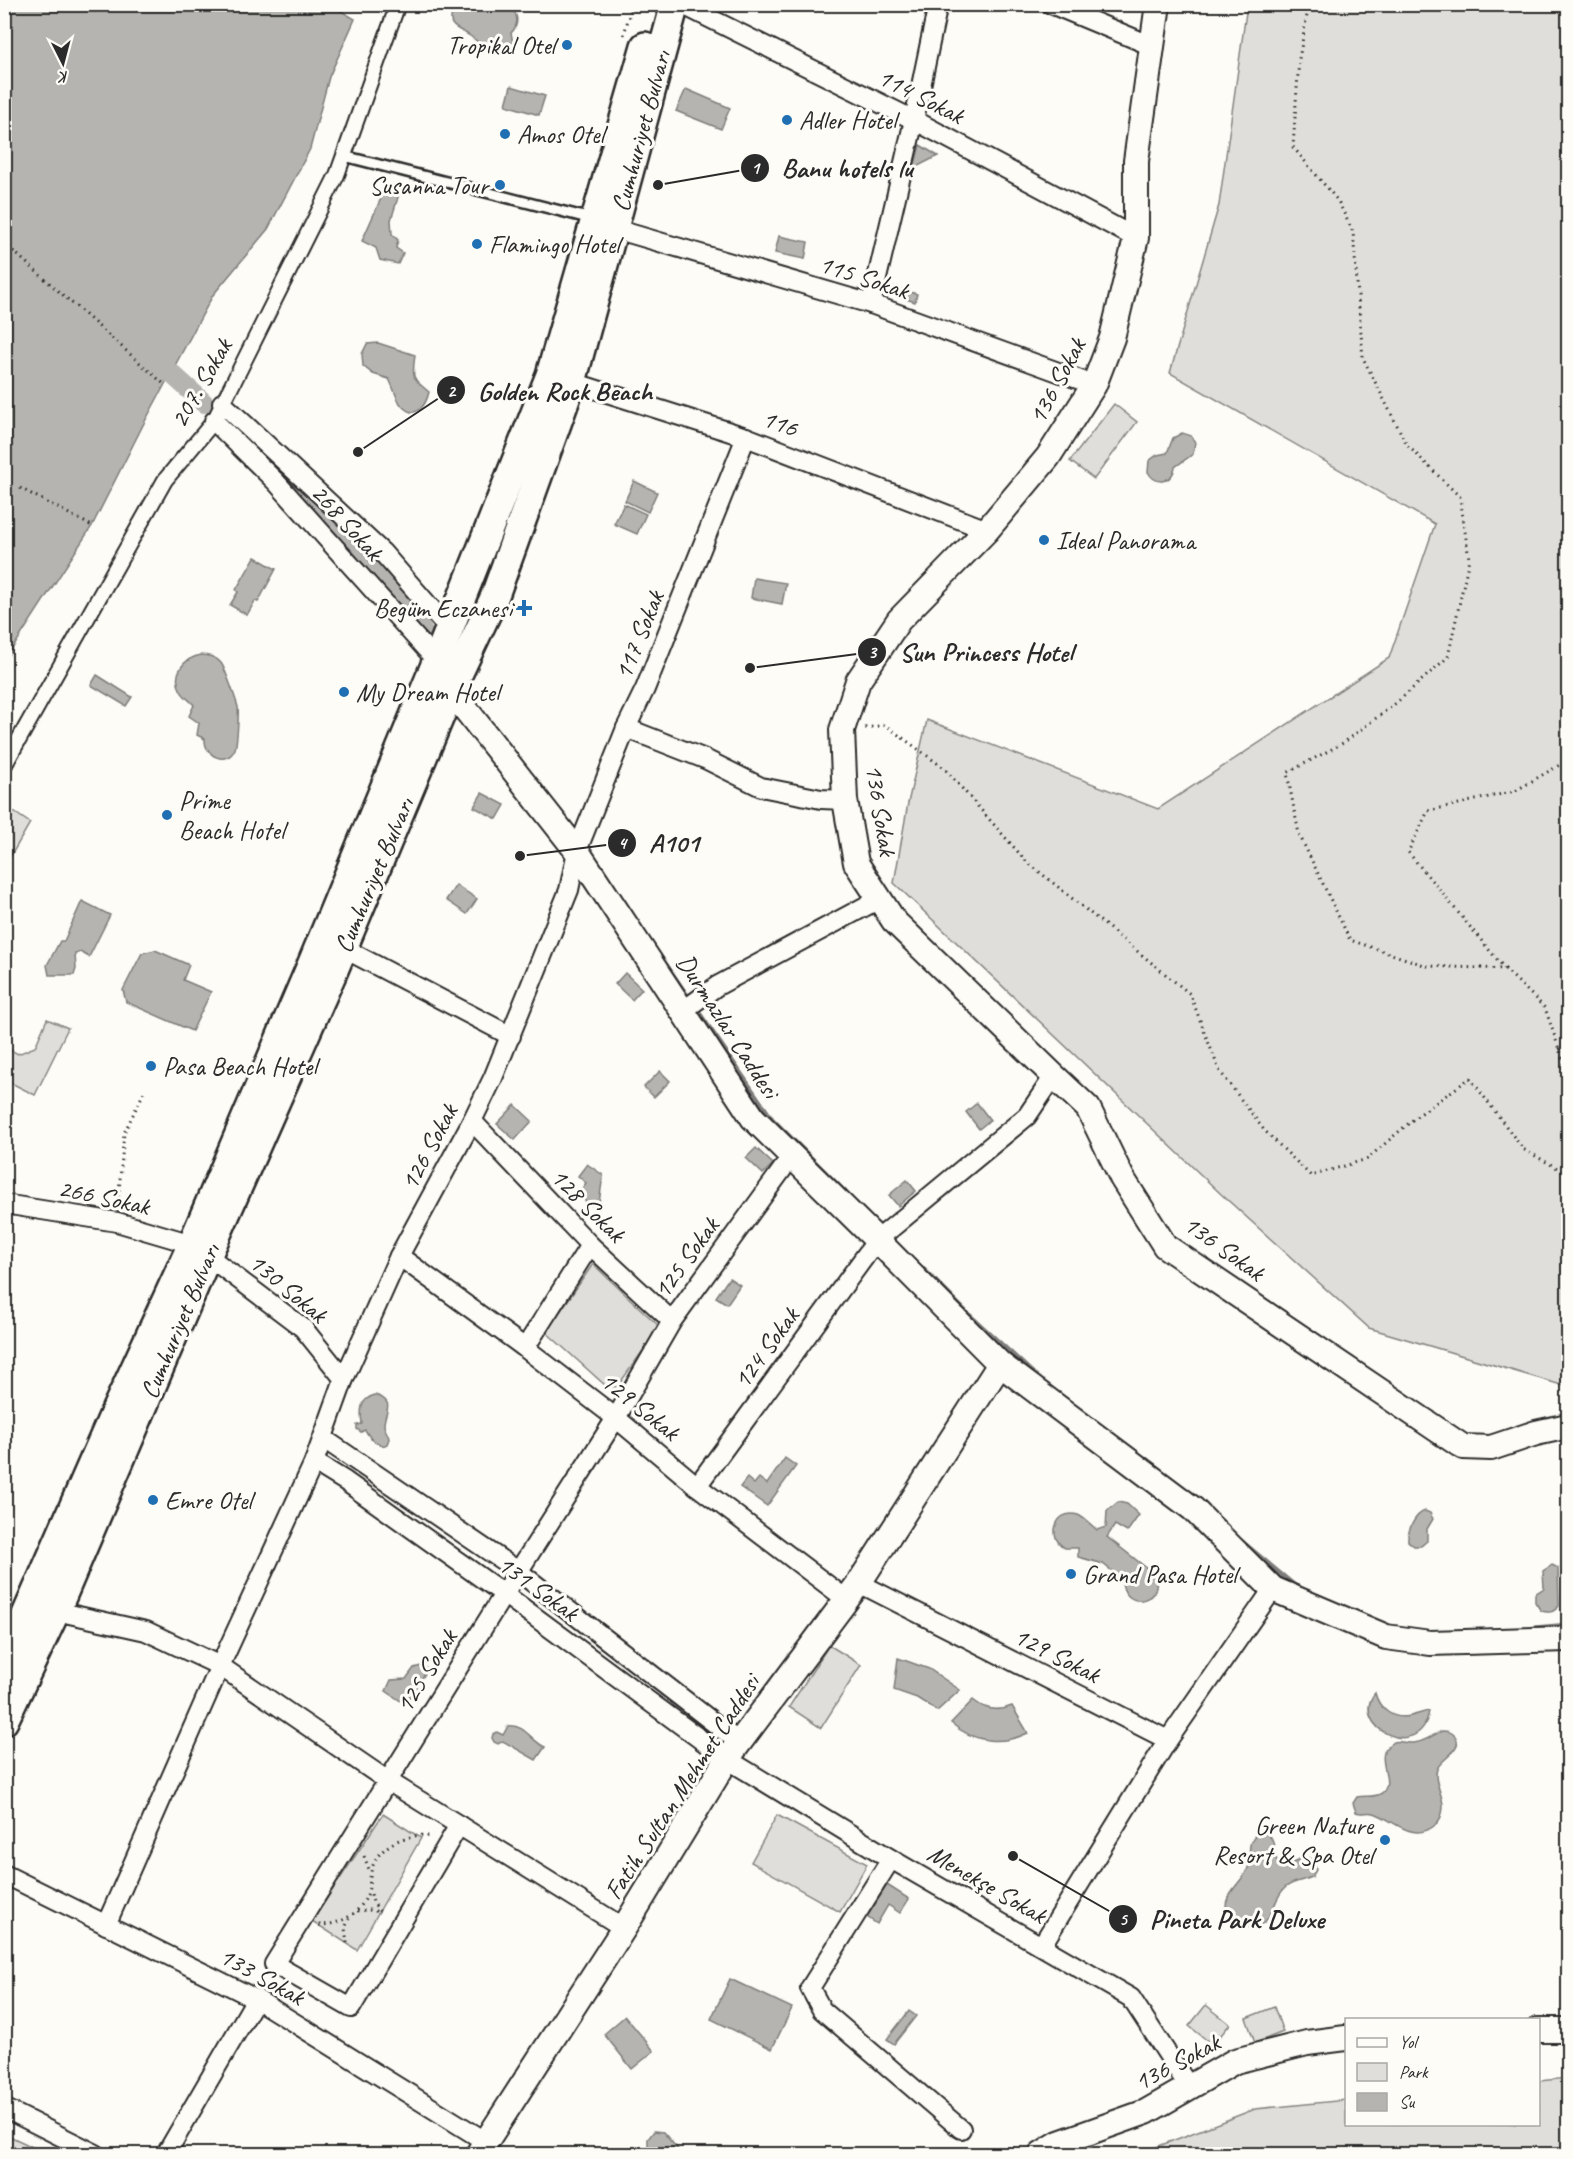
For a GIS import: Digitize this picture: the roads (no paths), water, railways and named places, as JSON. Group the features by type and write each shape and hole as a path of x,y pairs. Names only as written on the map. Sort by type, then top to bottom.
{"main road":[{"name":"Cumhuriyet Bulvarı","path":"605,225 657,4"},
{"name":"Cumhuriyet Bulvarı","path":"4,1721 56,1611 199,1251 494,598 605,225 675,4"},
{"name":"Cumhuriyet Bulvarı","path":"330,960 449,629 561,378"},
{"name":"Cumhuriyet Bulvarı","path":"4,1665 116,1409 199,1251"}],"street":[{"name":"207. Sokak","path":"4,766 165,480 214,421 337,175 398,4"},
{"name":"114 Sokak","path":"681,4 914,120 1136,238"},
{"path":"871,304 914,120 938,4"},
{"path":"1051,4 1152,46"},
{"name":"136 Sokak","path":"1158,4 1136,161 1136,238 1112,338 1094,385 1048,457 987,530 899,620 858,681 842,730 845,800 856,863 894,921 1088,1108 1122,1178 1165,1246 1463,1447 1491,1448 1536,1433 1569,1426"},
{"name":"115 Sokak","path":"605,225 871,304 1094,385"},
{"name":"116","path":"561,378 746,437 987,530"},
{"path":"222,403 382,552 449,629 454,683"},
{"name":"268 Sokak","path":"214,421 276,482 437,660 454,683"},
{"name":"117 Sokak","path":"577,851 746,437"},
{"name":"Durmazlar Caddesi","path":"454,683 456,697 577,851 684,1010 753,1118 1000,1364 1192,1509 1273,1589"},
{"path":"626,728 705,759 761,787 821,800 845,800"},
{"name":"126 Sokak","path":"106,1925 220,1666 314,1462 344,1378 399,1256 472,1121 511,1036 569,890 577,851"},
{"path":"684,1010 717,986 879,899"},
{"path":"330,960 511,1036"},
{"name":"124 Sokak","path":"697,1486 877,1240 1027,1116 1053,1076"},
{"name":"128 Sokak","path":"472,1121 590,1245 672,1321"},
{"name":"125 Sokak","path":"459,1825 351,2008 274,1964 518,1571 616,1418 672,1321 792,1156"},
{"name":"266 Sokak","path":"4,1204 117,1221 199,1251"},
{"path":"525,1348 590,1245"},
{"name":"130 Sokak","path":"199,1251 303,1328 344,1378"},
{"name":"129 Sokak","path":"399,1256 616,1418 697,1486 852,1591 1168,1740"},
{"name":"Fatih Sultan Mehmet Caddesi","path":"482,2148 624,1928 734,1751 852,1591 1000,1364"},
{"path":"324,1439 518,1571 734,1751"},
{"name":"131 Sokak","path":"314,1462 345,1481 504,1594 734,1751"},
{"path":"1042,1945 1168,1740 1273,1589 1386,1637 1430,1643 1569,1639"},
{"path":"56,1611 146,1631 220,1666 388,1782 624,1928"},
{"name":"Menekşe Sokak","path":"734,1751 891,1859 1131,1998 1189,2088"},
{"path":"891,1859 810,1988 822,2010 961,2129"},
{"name":"133 Sokak","path":"4,1874 256,1999 482,2148"},
{"path":"166,2154 256,1999"},
{"path":"1540,2030 1569,2030"},
{"name":"136 Sokak","path":"1041,2154 1059,2144 1146,2112 1235,2061 1307,2043 1345,2038"},
{"path":"4,2108 96,2154"}],"lane":[{"path":"344,156 605,225"}],"water":[{"path":"5,4 329,4 355,19 329,77 310,149 268,229 213,295 92,526 5,660"},
{"path":"464,4 478,5 484,10 504,8 513,11 517,21 511,33 513,42 509,47 499,52 489,49 454,26 451,20 454,8"},
{"path":"511,86 545,96 539,115 506,105"},
{"path":"686,89 730,108 721,129 676,111"},
{"path":"920,145 938,156 914,168"},
{"path":"386,187 399,194 391,220 392,234 398,240 396,248 403,253 398,264 380,260 376,248 362,241"},
{"path":"779,236 808,242 805,259 775,253"},
{"path":"890,286 917,294 915,302 888,293"},
{"path":"378,343 415,355 414,376 429,392 420,410 412,412 407,410 400,404 389,379 373,374 363,366 362,354 367,344"},
{"path":"1182,433 1191,436 1195,442 1193,454 1175,467 1167,479 1159,481 1155,479 1148,472 1149,461 1157,455 1167,453 1173,438"},
{"path":"634,481 657,492 648,512 625,501"},
{"path":"624,504 646,514 637,534 614,524"},
{"path":"255,557 276,569 258,602 255,601 247,615 230,605"},
{"path":"754,578 786,583 782,604 751,598"},
{"path":"201,655 217,659 221,663 238,707 236,746 227,757 217,757 212,754 208,750 205,739 197,735 199,723 189,716 194,705 182,693 178,685 178,673 181,668 189,660"},
{"path":"97,675 132,697 126,706 91,685"},
{"path":"482,793 505,805 497,819 474,807"},
{"path":"456,885 477,899 467,914 446,900"},
{"path":"82,901 110,915 89,957 80,952 75,954 74,975 49,975 47,965 60,941 64,941"},
{"path":"155,950 189,965 183,980 211,992 192,1031 126,1002 123,990 142,953"},
{"path":"625,973 642,989 632,1000 615,984"},
{"path":"660,1071 670,1081 654,1097 644,1087"},
{"path":"977,1103 990,1120 979,1129 966,1112"},
{"path":"515,1105 532,1121 515,1140 497,1124"},
{"path":"756,1148 773,1164 763,1174 746,1158"},
{"path":"587,1164 603,1175 598,1210 577,1195 586,1183 578,1176"},
{"path":"907,1180 916,1191 898,1206 889,1195"},
{"path":"729,1278 740,1285 727,1304 716,1297"},
{"path":"375,1395 388,1404 384,1425 389,1439 383,1446 371,1439 365,1430 361,1432 357,1429 357,1425 362,1424 361,1410 364,1402"},
{"path":"785,1458 796,1466 767,1506 740,1487 747,1478 754,1484 759,1478 767,1484"},
{"path":"1118,1502 1127,1504 1139,1515 1127,1532 1115,1525 1107,1537 1153,1573 1156,1583 1155,1591 1144,1600 1129,1597 1124,1590 1122,1579 1103,1564 1078,1557 1078,1548 1065,1548 1056,1537 1056,1525 1059,1519 1070,1514 1081,1516 1097,1530 1106,1527 1107,1511"},
{"path":"1425,1511 1430,1513 1433,1519 1427,1529 1427,1541 1421,1546 1414,1546 1408,1541 1412,1523"},
{"path":"1552,1565 1558,1568 1559,1606 1553,1611 1546,1612 1541,1611 1535,1602 1535,1594 1544,1588 1543,1571"},
{"path":"898,1658 929,1669 960,1690 937,1711 917,1698 894,1690"},
{"path":"421,1666 428,1669 405,1704 386,1691 391,1680 406,1679 414,1668"},
{"path":"1375,1693 1383,1708 1393,1715 1413,1716 1429,1711 1423,1727 1413,1735 1401,1738 1389,1735 1378,1728 1371,1718 1369,1706"},
{"path":"973,1700 992,1709 1012,1706 1028,1733 1008,1740 988,1740 969,1734 951,1723"},
{"path":"508,1726 523,1730 545,1747 536,1760 503,1741 498,1744 494,1742 493,1734 497,1732 503,1735"},
{"path":"1442,1731 1455,1736 1457,1746 1437,1769 1436,1778 1443,1806 1441,1817 1434,1826 1426,1831 1410,1831 1374,1813 1356,1812 1353,1803 1357,1797 1377,1795 1385,1790 1387,1779 1383,1759 1384,1752 1390,1744 1420,1742"},
{"path":"1257,1834 1267,1834 1272,1839 1278,1862 1287,1865 1307,1857 1314,1861 1316,1870 1312,1877 1286,1887 1266,1920 1255,1927 1249,1927 1234,1921 1226,1906 1230,1893 1248,1868 1251,1841"},
{"path":"887,1885 909,1899 900,1913 888,1905 877,1924 867,1917"},
{"path":"730,1979 792,2008 772,2049 711,2019"},
{"path":"909,2011 916,2016 894,2044 887,2039"},
{"path":"625,2016 654,2051 632,2069 604,2034"},
{"path":"654,2131 663,2132 682,2154 656,2154 648,2146 648,2139"}],"waterway":[{"path":"171,373 204,403"},
{"path":"233,429 328,516 422,630"},
{"path":"664,962 772,1119 845,1192"},
{"path":"916,1262 1040,1380"},
{"path":"1241,1541 1296,1587"},
{"path":"1534,1628 1568,1625"}],"place":[{"name":"Tropikal Otel","path":"567,45"},
{"name":"Adler Hotel","path":"787,120"},
{"name":"Amos Otel","path":"505,134"},
{"name":"Susanna Tour","path":"500,185"},
{"name":"Banu hotels lu","path":"658,185"},
{"name":"Flamingo Hotel","path":"477,244"},
{"name":"Golden Rock Beach","path":"358,452"},
{"name":"Ideal Panorama","path":"1044,540"},
{"name":"Begüm Eczanesi","path":"524,608"},
{"name":"Sun Princess Hotel","path":"750,668"},
{"name":"My Dream Hotel","path":"344,692"},
{"name":"Prime Beach Hotel","path":"167,815"},
{"name":"A101","path":"520,856"},
{"name":"Pasa Beach Hotel","path":"151,1066"},
{"name":"Emre Otel","path":"153,1500"},
{"name":"Grand Pasa Hotel","path":"1071,1574"},
{"name":"Green Nature Resort & Spa Otel","path":"1385,1840"},
{"name":"Pineta Park Deluxe","path":"1013,1856"}]}
